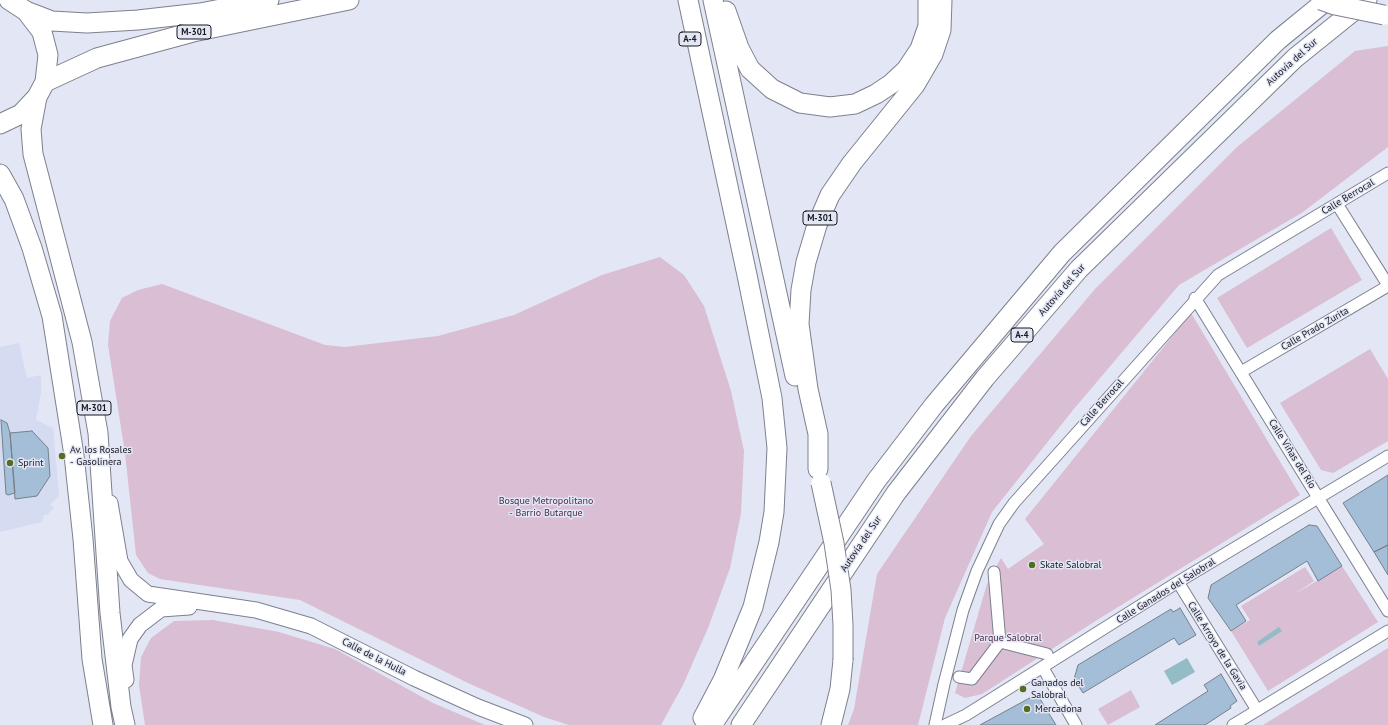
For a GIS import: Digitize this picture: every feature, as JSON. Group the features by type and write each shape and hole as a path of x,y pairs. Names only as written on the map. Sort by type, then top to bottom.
{"highway":[{"name":"M-301","path":"15,3 52,21 87,23 124,21 200,13 269,0"},
{"name":"M-301","path":"0,124 21,114 41,90 97,58 193,32 349,0"},
{"name":"A-4","path":"677,0 703,78"},
{"path":"688,0 703,78 747,275 769,383 777,448 774,512 762,575 753,607 740,643 708,720"},
{"path":"713,0 784,333 834,543 841,590 843,660 840,689 831,725"},
{"path":"724,0 739,48 750,69 772,89 800,103 830,107 855,104 876,94 891,84 906,70 920,49 928,26 928,0"},
{"name":"M-301","path":"819,476 818,434 806,375 799,324 801,290 806,262 817,225 830,195 852,163 915,85 933,54 941,30 942,0"},
{"path":"1321,0 1386,15"},
{"name":"A-4","path":"708,720 876,480 934,405 1062,253 1278,40 1327,0"},
{"name":"Autovía del Sur","path":"741,725 896,493 985,378 1079,269 1295,58 1367,0"},
{"name":"M-301","path":"15,3 42,32 48,55 31,129 33,154 82,342 98,433 110,613 121,707 125,725"},
{"name":"M-301","path":"0,174 14,199 32,248 52,316 74,455 83,539 92,659 103,725"}],"street":[{"name":"Calle Berrocal","path":"936,725 944,684 963,610 977,570 999,524 1014,503 1195,298 1218,275 1388,173"},
{"path":"1337,204 1388,285"},
{"name":"Calle Prado Zurita","path":"1241,372 1388,285"},
{"name":"Calle Viñas del Río","path":"1195,298 1388,611"},
{"path":"98,433 120,561 131,580 148,594 218,605"},
{"name":"Calle Ganados del Salobral","path":"945,725 966,715 1178,582 1320,499 1388,456"},
{"path":"959,677 972,678 1000,642 994,572"},
{"name":"Calle Arroyo de la Gavia","path":"1178,582 1257,710"},
{"path":"132,725 124,665 130,639 140,625 161,609 218,605"},
{"name":"Calle de la Hulla","path":"218,605 256,610 311,626 414,678 525,725"},
{"path":"1233,725 1388,631"},
{"path":"1000,642 1047,654"},
{"path":"1043,668 1076,725"}],"shaded area":[{"path":"19,343 27,378 41,375 41,393 36,420 53,428 59,496 50,505 54,508 47,515 44,515 42,522 0,532 0,347"},
{"path":"1279,627 1282,631 1259,646 1257,642"},
{"path":"1187,658 1195,672 1172,685 1164,671"}],"green space":[{"path":"1388,46 1388,147 1303,212 1179,285 1073,410 992,512 945,618 918,725 848,725 854,709 877,574 971,436 1095,289 1237,147 1355,51"},
{"path":"1331,228 1362,280 1247,348 1217,298"},
{"name":"Bosque Metropolitano - Barrio Butarque","path":"660,257 684,275 704,306 731,391 744,451 741,513 730,568 708,628 683,685 661,725 569,725 544,717 468,683 300,600 160,579 148,573 136,555 125,453 108,345 110,321 122,298 138,290 162,284 325,345 345,347 438,336 514,315 602,275"},
{"name":"Parque Salobral","path":"1191,313 1300,495 1097,620 982,694 965,698 955,693 987,584 1001,558 1008,569 1044,544 1025,519"},
{"path":"1370,349 1388,379 1388,441 1333,473 1321,470 1280,403"},
{"path":"1342,566 1378,622 1268,691 1231,631 1250,620 1241,606 1305,567 1314,581 1293,595"},
{"path":"213,620 279,632 335,649 433,703 485,725 145,725 139,685 141,657 151,638 174,621"},
{"path":"1388,648 1388,725 1263,725"},
{"path":"1131,690 1140,707 1108,725 1098,709"}],"building":[{"path":"1,420 7,423 10,433 15,493 8,495 6,494"},
{"path":"32,431 48,448 50,476 37,496 15,499 10,433"},
{"path":"1388,475 1388,545 1374,552 1343,503"},
{"path":"1309,525 1317,526 1342,566 1318,581 1307,561 1236,605 1246,621 1231,631 1208,598 1211,585"},
{"path":"1388,545 1388,575 1374,552"},
{"path":"1180,608 1196,635 1179,645 1174,638 1083,693 1074,679 1078,665 1171,609 1173,612"},
{"path":"1221,674 1237,701 1230,706 1231,708 1205,725 1155,725 1208,691 1204,685"},
{"name":"Mercadona","path":"1037,694 1056,725 980,725"}],"place":[{"name":"Av. los Rosales - Gasolinera","path":"62,456"},
{"name":"Sprint","path":"10,463"},
{"name":"Skate Salobral","path":"1032,565"},
{"name":"Ganados del Salobral","path":"1023,689"},
{"name":"Mercadona","path":"1027,709"}]}
